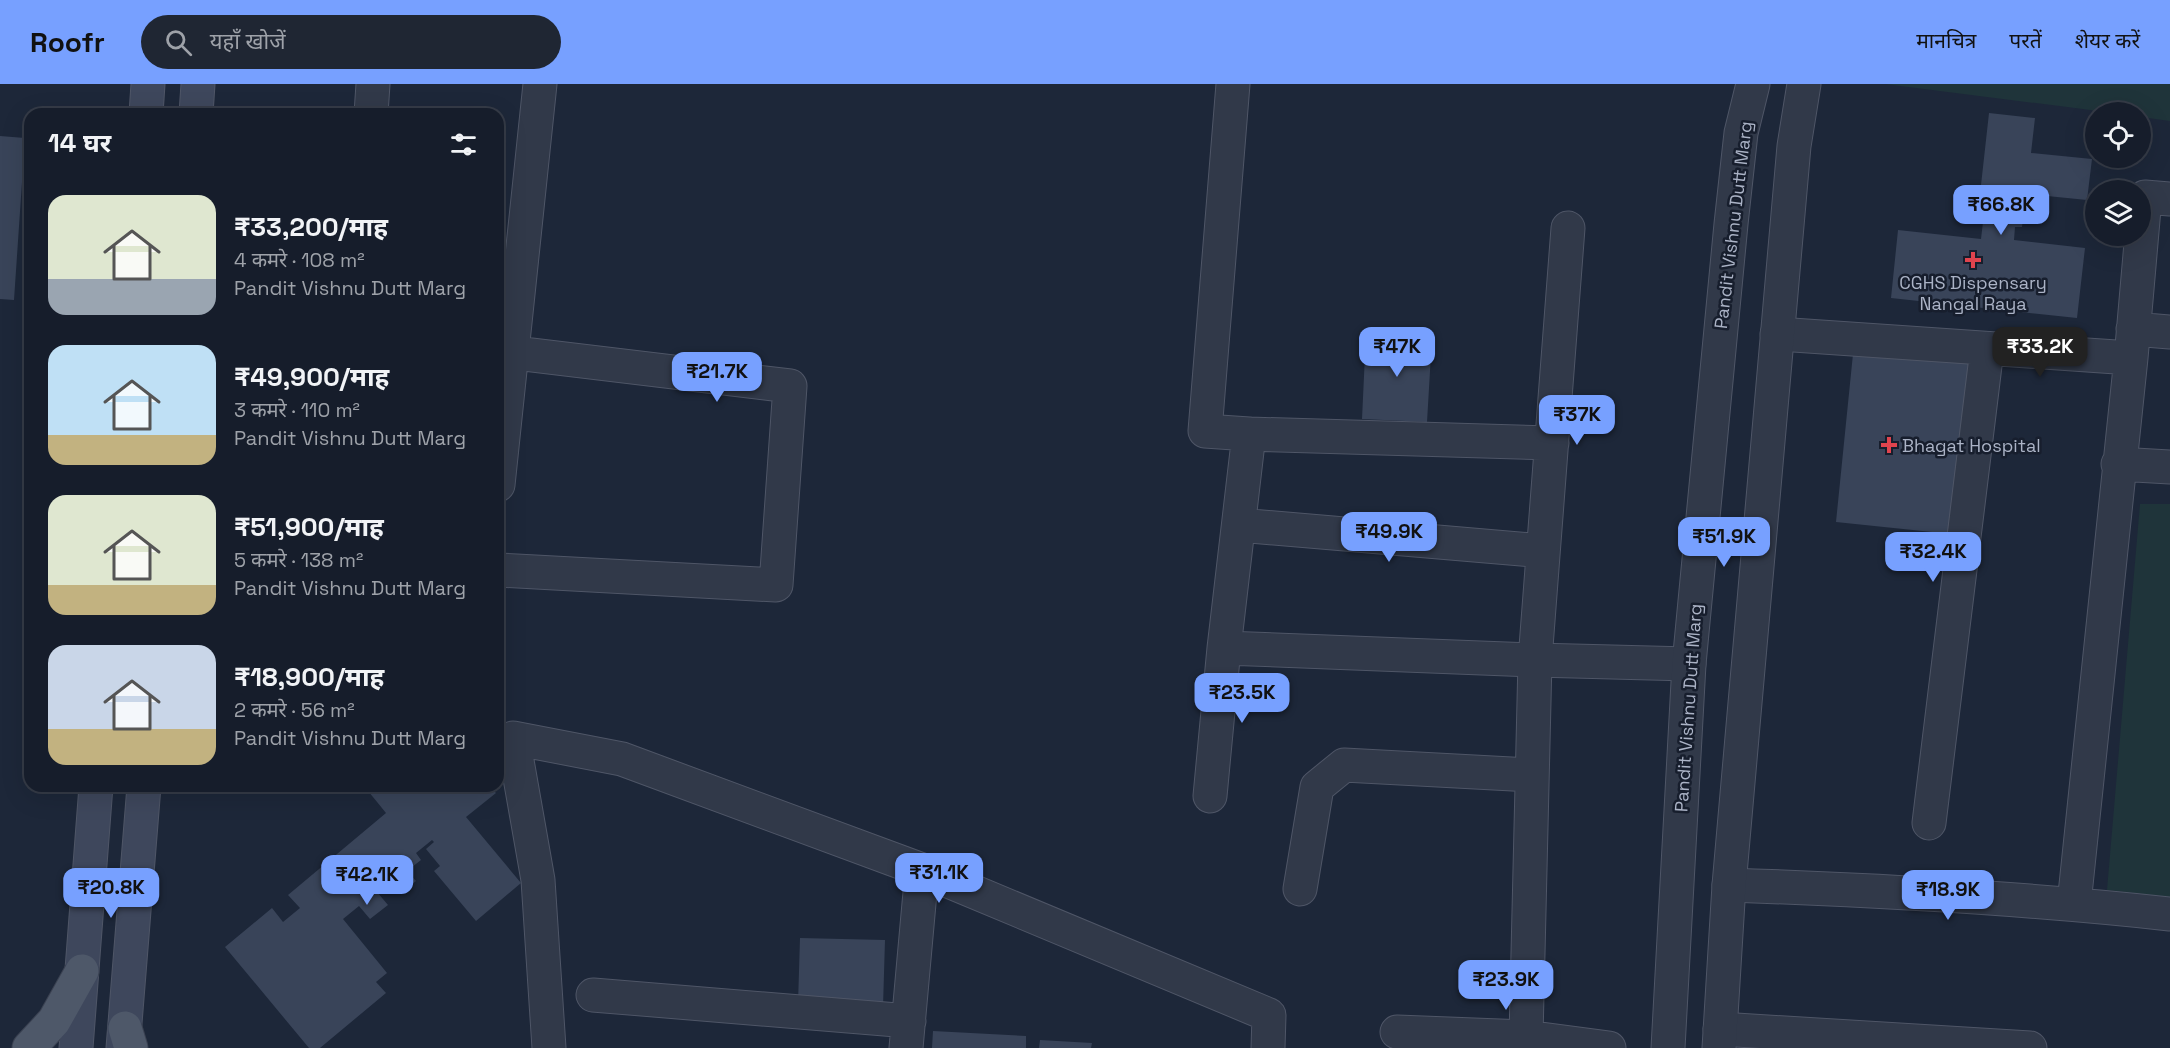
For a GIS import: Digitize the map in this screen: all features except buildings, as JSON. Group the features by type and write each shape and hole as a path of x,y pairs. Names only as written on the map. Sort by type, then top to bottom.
{"main road":[{"path":"146,108 148,84"},
{"path":"196,108 198,84"},
{"path":"76,1048 96,792"},
{"path":"127,1041 144,792"},
{"path":"29,1048 54,1021 82,971"}],"street":[{"path":"371,108 373,84"},
{"path":"504,370 540,84"},
{"path":"1233,84 1205,431 1552,443"},
{"name":"Pandit Vishnu Dutt Marg","path":"1668,1048 1689,664 1741,133 1753,84"},
{"path":"1804,84 1794,146 1777,334 1729,885 1719,1039 2030,1048"},
{"path":"2074,904 2145,197 2170,199"},
{"path":"1526,1037 1535,660 1568,228"},
{"path":"1777,334 1987,349 2132,344 2170,332"},
{"path":"1929,823 1987,349"},
{"path":"504,570 776,585 790,386 505,351"},
{"path":"1210,796 1224,648 1249,434"},
{"path":"2118,464 2170,467"},
{"path":"1239,525 1544,551"},
{"path":"1224,648 1689,664"},
{"path":"549,1048 538,880 513,738 622,759 922,870 1269,1015 1268,1048"},
{"path":"1300,889 1317,787 1344,765 1532,775"},
{"path":"593,995 908,1034 922,870"},
{"path":"1729,885 1820,888 2074,904 2170,914"},
{"path":"1397,1032 1526,1037 1609,1048"}],"green space":[{"path":"1885,84 2170,84 2170,121 2151,118 2151,102 2085,102 2085,109"},
{"path":"2140,504 2170,504 2170,897 2107,890"}],"place":[{"name":"CGHS Dispensary Nangal Raya","path":"1973,260"},
{"name":"Bhagat Hospital","path":"1889,445"}]}
